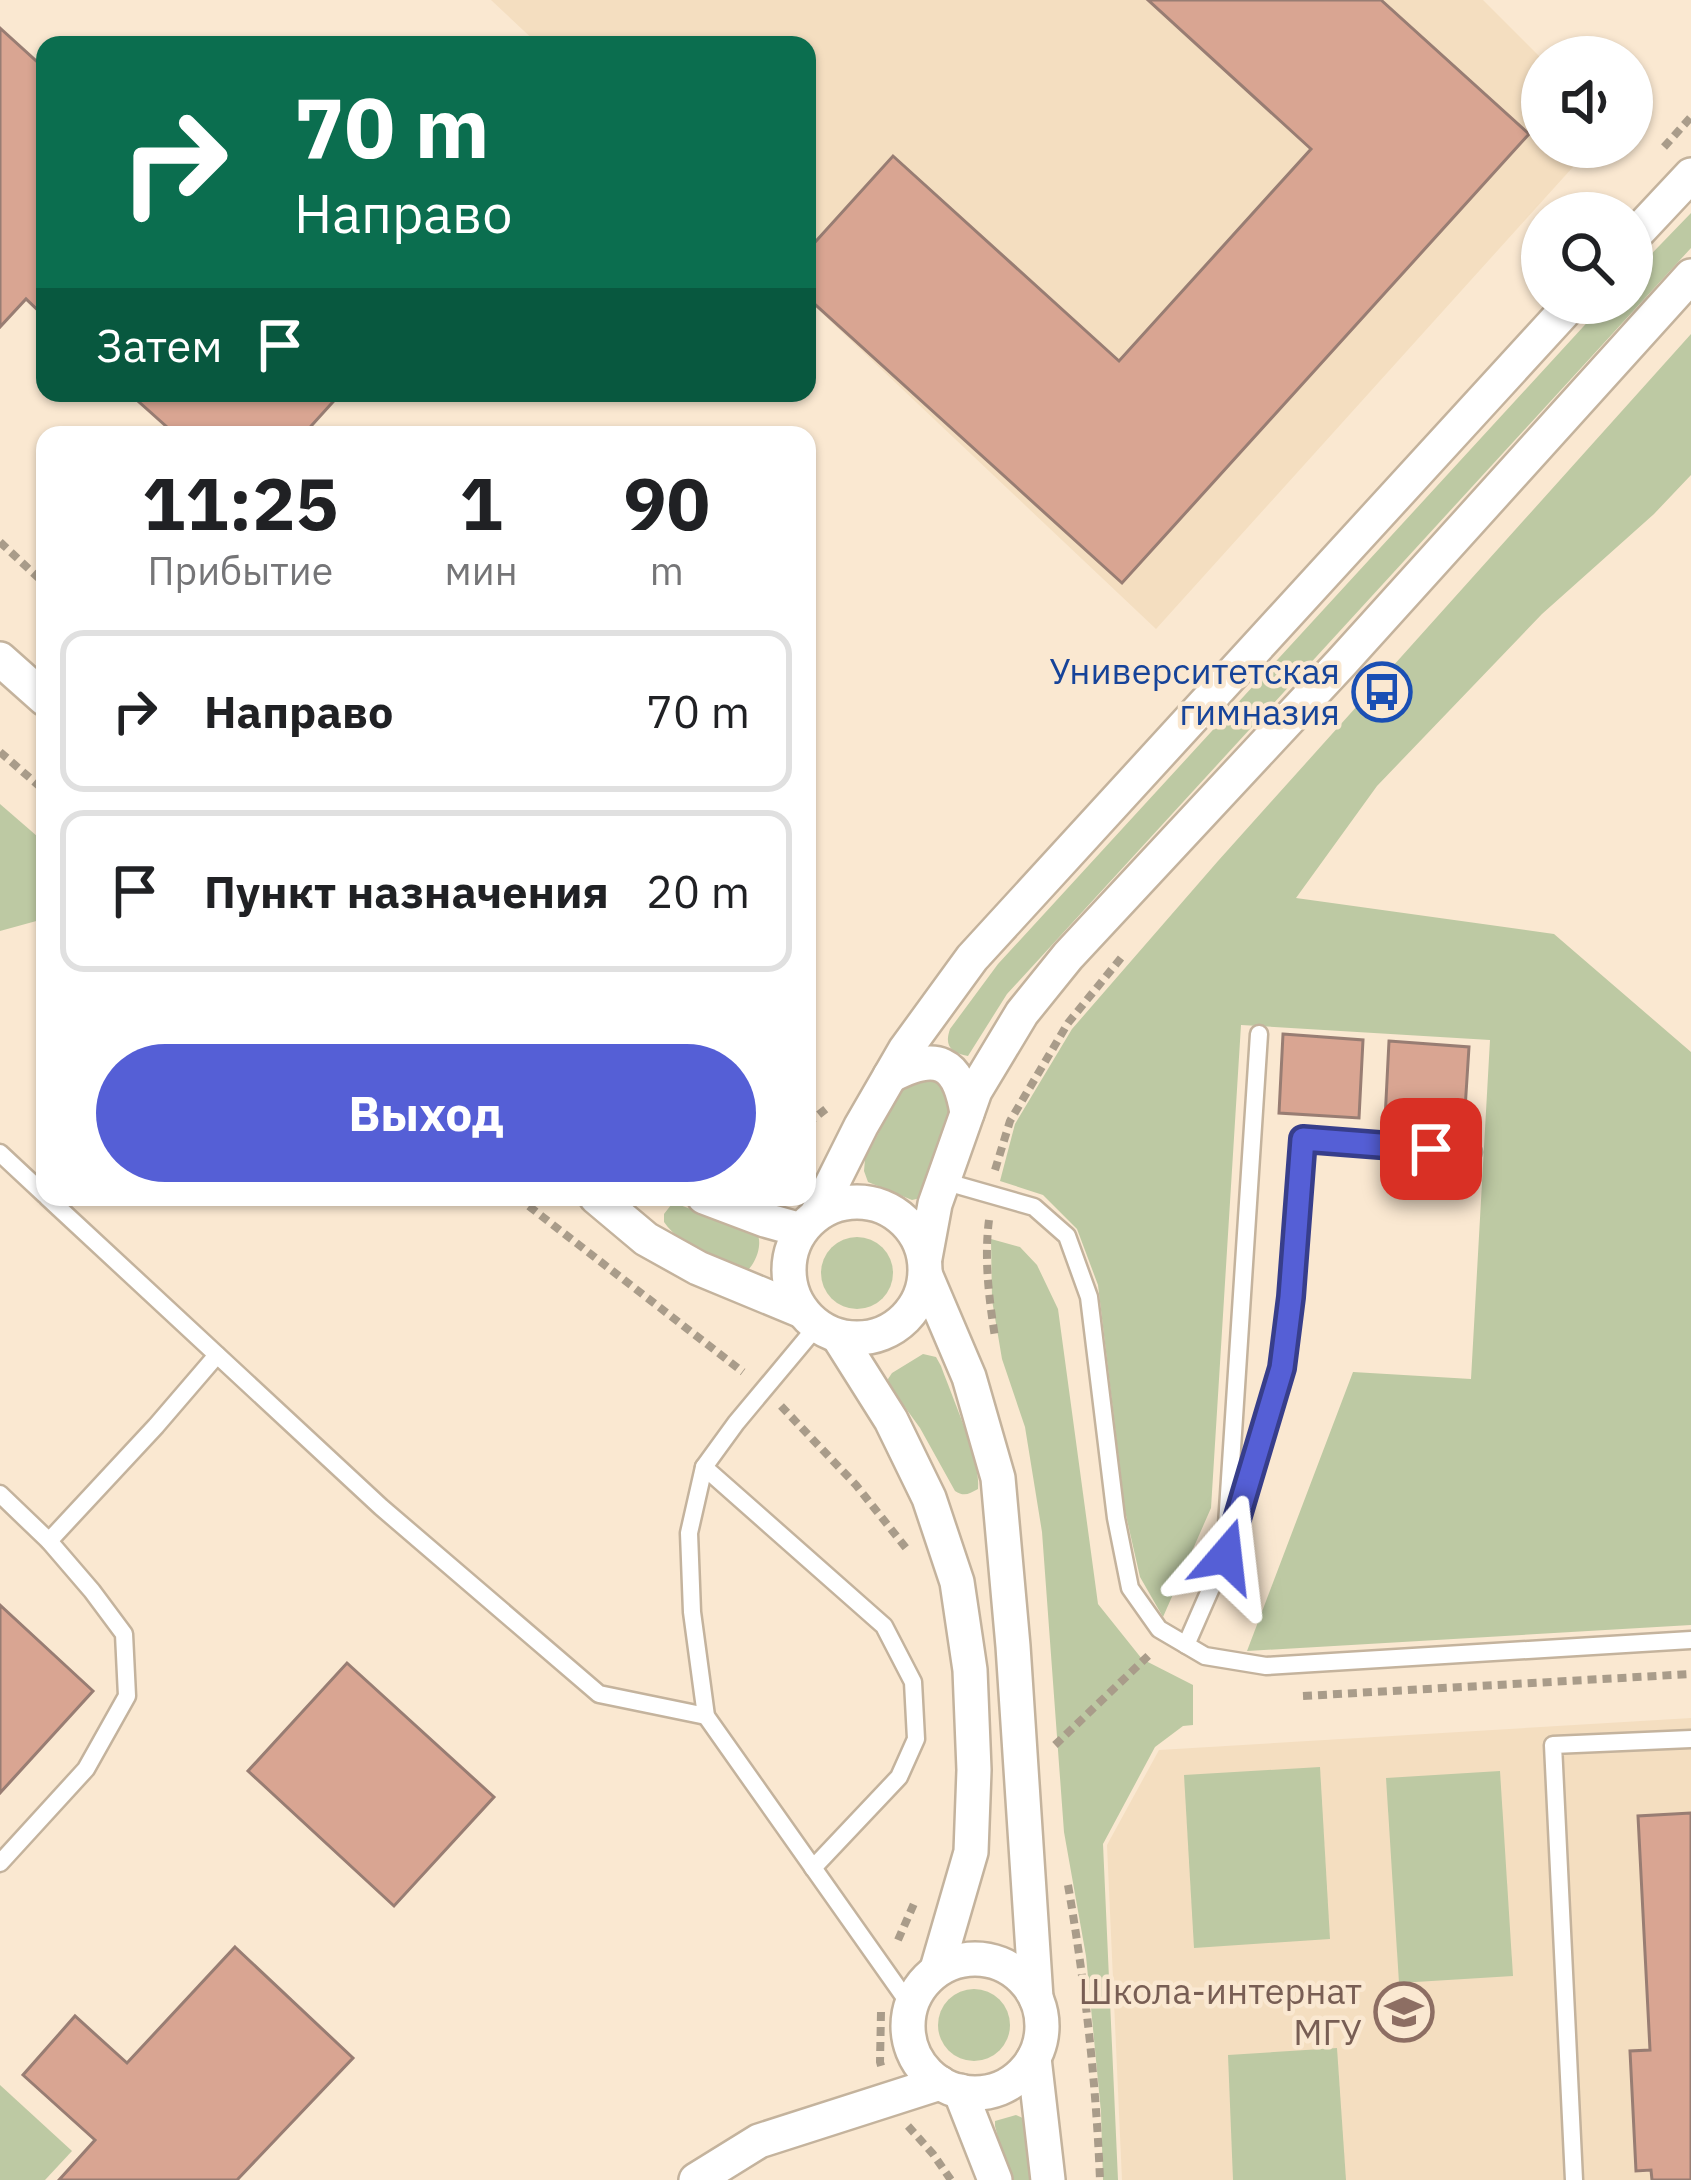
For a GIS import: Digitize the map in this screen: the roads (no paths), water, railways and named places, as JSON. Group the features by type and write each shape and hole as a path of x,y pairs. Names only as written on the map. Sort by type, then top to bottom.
{"street":[{"path":"1653,216 1691,175"},
{"path":"607,1206 646,1239 698,1268 819,1324 857,1339 896,1327 921,1296 943,1181 975,1091 1022,1013 1067,956 1691,276"},
{"path":"937,1970 970,1852 974,1770 970,1670 957,1582 928,1498 891,1420 791,1292 791,1249 905,1050 972,958 1553,324"},
{"path":"0,659 36,691"},
{"path":"890,1076 914,1064 935,1061 953,1070 967,1112"},
{"path":"728,1206 765,1220 809,1222 838,1204 861,1201 883,1206 902,1218 917,1237 969,1377 998,1478 1036,1998 1042,2018 1034,2058 1024,2072 994,2090 977,2093 950,2087 923,2068 912,2049 910,2005 921,1985 958,1960 982,1958 1005,1965 1023,1978 1036,1998"},
{"path":"1034,2058 1048,2180"},
{"path":"696,2180 759,2141 950,2087"},
{"path":"950,2087 995,2180"}],"lane":[{"path":"1226,1556 1259,1034"},
{"path":"1186,1645 1226,1556 1282,1368 1303,1139 1473,1152"},
{"path":"0,1153 36,1187"},
{"path":"943,1181 1034,1207 1067,1236 1089,1297 1116,1518 1130,1588 1159,1629 1205,1656 1266,1666 1691,1640"},
{"path":"57,1206 381,1507 599,1694 706,1716"},
{"path":"819,1324 704,1467 689,1533 692,1612 706,1716 910,2005"},
{"path":"49,1540 218,1355"},
{"path":"704,1467 884,1626 914,1682 916,1739 899,1777 813,1868"},
{"path":"0,1494 49,1540 124,1634 127,1696 86,1768 0,1863"},
{"path":"1574,2180 1553,1745 1691,1738"}],"place":[{"name":"Университетская гимназия","path":"1382,692"},
{"name":"Школа-интернат МГУ","path":"1404,2012"}]}
